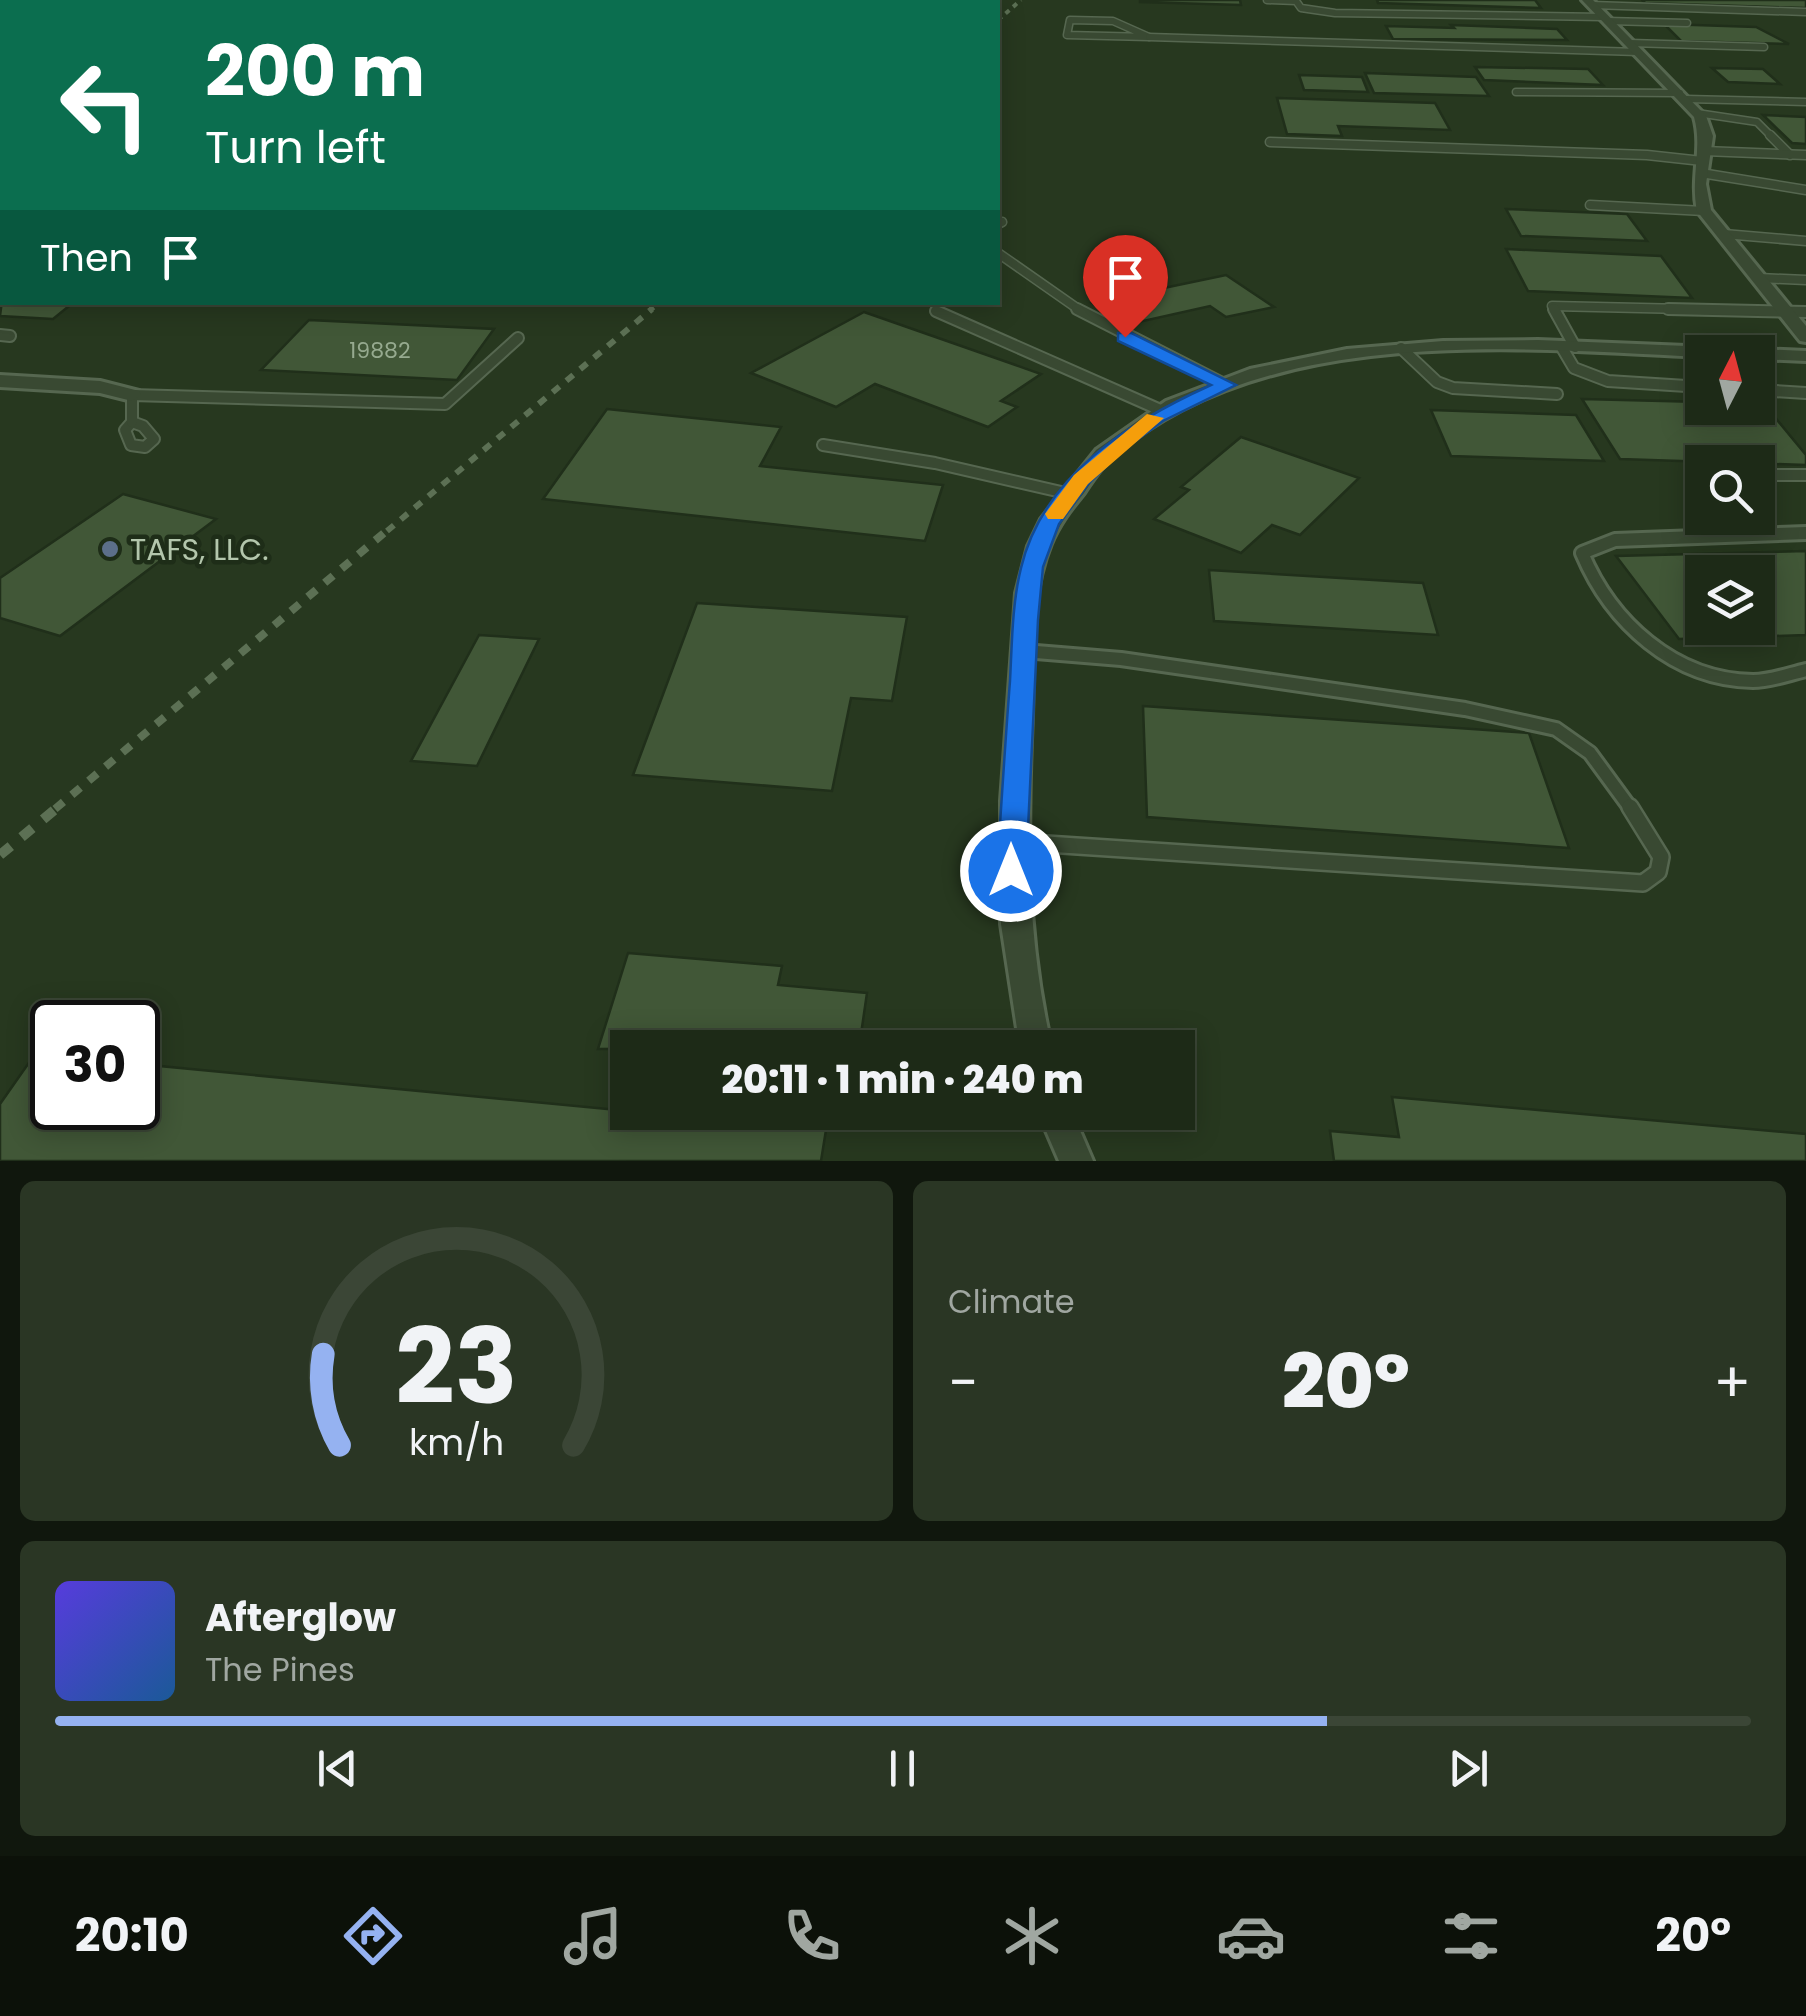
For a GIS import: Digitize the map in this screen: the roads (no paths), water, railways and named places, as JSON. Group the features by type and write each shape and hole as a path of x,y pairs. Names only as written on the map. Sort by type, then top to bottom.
{"street":[{"path":"1597,11 1697,113 1706,136 1702,162 1704,211 1806,337"},
{"path":"1031,1030 1022,996 1011,901 1011,842 1032,567 1049,524 1070,494 1116,446 1166,412 1226,385 1294,364 1401,348 1568,346 1685,351"},
{"path":"1775,355 1806,356"},
{"path":"0,381 100,388 132,395"},
{"path":"1063,1130 1076,1161"}],"lane":[{"path":"1267,0 1296,1 1301,8 1335,13 1806,12"},
{"path":"1597,11 1655,22 1687,23"},
{"path":"1150,38 1113,22 1099,21 1070,20 1067,35 1150,38 1634,48 1764,47"},
{"path":"1655,22 1677,45"},
{"path":"1516,92 1806,102"},
{"path":"1697,113 1757,122 1790,155"},
{"path":"1270,142 1648,155 1702,162 1806,190"},
{"path":"1702,162 1806,155"},
{"path":"1590,205 1704,211"},
{"path":"1724,234 1806,242"},
{"path":"1000,255 1018,271 1125,337 1226,385"},
{"path":"1759,278 1806,280"},
{"path":"1685,386 1608,381 1574,368 1552,306 1806,312"},
{"path":"936,310 1166,412"},
{"path":"132,422 132,395 282,396 445,404 518,338"},
{"path":"1401,348 1438,382 1452,388 1557,394"},
{"path":"1775,391 1806,393"},
{"path":"823,445 935,464 1070,494"},
{"path":"1775,475 1806,475"},
{"path":"1806,533 1615,540 1582,553 1592,584 1652,647 1690,668 1752,681 1806,670"},
{"path":"1011,842 1644,882 1658,872 1661,857 1590,753 1556,729 1466,709 1121,659 1024,651"}],"railway":[{"path":"1000,18 1021,0"},
{"path":"649,311 656,305"},
{"path":"387,531 652,309"},
{"path":"55,809 390,528"},
{"path":"0,855 58,807"}],"place":[{"name":"TAFS, LLC.","path":"110,549"}]}
